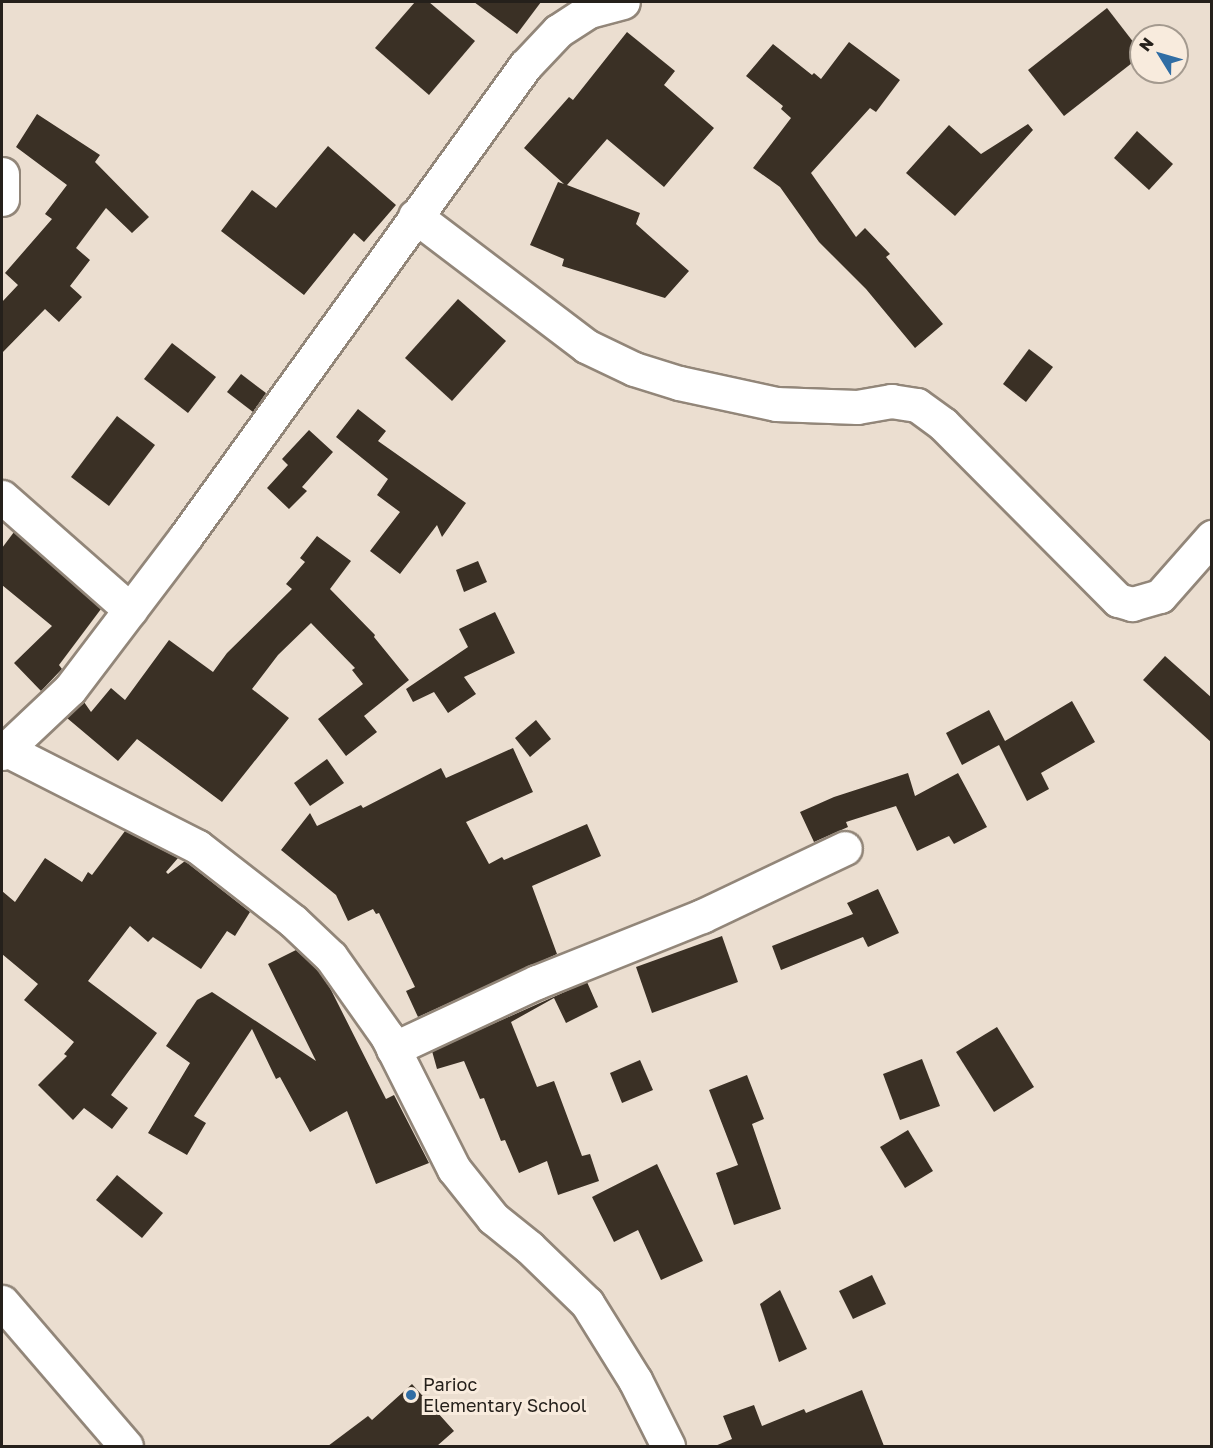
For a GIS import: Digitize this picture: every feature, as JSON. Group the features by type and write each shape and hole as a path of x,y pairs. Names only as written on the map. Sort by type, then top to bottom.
{"street":[{"path":"623,2 589,11 558,31 525,66 130,610 70,689 3,751 198,847 293,921 331,957 393,1049 454,1169 493,1218 529,1247 587,1303 635,1380 668,1446"},
{"path":"2,174 2,199"},
{"path":"415,216 586,346 634,369 679,383 776,404 857,408 891,401 917,405 943,424 1118,600 1132,604 1160,596 1212,537"},
{"path":"2,496 130,610"},
{"path":"393,1049 537,982 702,916 845,848"},
{"path":"2,1302 126,1446"}],"building":[{"path":"415,2 429,2 475,41 429,95 375,48"},
{"path":"474,2 541,2 517,34"},
{"path":"1107,8 1129,36 1129,65 1064,116 1028,70"},
{"path":"627,32 675,71 664,85 714,128 664,187 607,139 567,185 640,213 636,224 689,271 665,298 562,266 564,259 530,245 558,182 564,184 524,148 569,97 573,100"},
{"path":"849,42 900,80 876,112 870,108 811,173 856,237 865,228 890,254 886,257 943,324 915,348 866,289 819,242 780,187 753,168 791,118 781,109 783,106 746,76 773,44 812,75 814,73 821,79"},
{"path":"37,114 100,155 95,162 149,217 132,233 106,208 76,248 90,260 70,286 82,297 59,322 45,309 2,353 2,302 18,285 5,273 52,219 45,214 67,185 16,147"},
{"path":"1028,124 1033,130 955,216 906,173 949,125 981,154"},
{"path":"1137,131 1173,164 1149,190 1114,158"},
{"path":"328,146 396,205 364,242 354,233 304,295 221,231 252,190 276,208"},
{"path":"458,299 506,341 452,401 405,358"},
{"path":"172,343 216,377 188,413 144,379"},
{"path":"1029,349 1053,367 1026,402 1003,384"},
{"path":"241,374 266,393 253,412 227,392"},
{"path":"358,409 386,431 378,441 466,503 442,537 437,525 400,574 370,551 400,512 377,495 388,479 336,437"},
{"path":"117,416 155,445 109,506 71,477"},
{"path":"309,430 333,452 302,487 307,491 289,509 267,488 288,465 282,459"},
{"path":"14,532 101,609 59,665 62,669 41,691 14,663 52,626 2,585 2,548"},
{"path":"317,536 351,561 330,589 375,635 374,637 409,680 364,716 377,732 346,756 318,719 363,684 352,670 355,668 311,623 278,655 252,689 289,718 222,802 137,739 118,761 67,718 84,702 91,712 111,688 125,700 169,640 213,672 227,653 292,589 286,584 305,562 300,558"},
{"path":"478,561 487,582 464,592 456,570"},
{"path":"495,612 515,653 464,677 476,694 448,713 434,692 413,702 406,689 468,647 459,629"},
{"path":"1165,656 1212,698 1212,743 1143,680"},
{"path":"1072,701 1095,742 1041,773 1049,789 1027,801 999,745 962,765 946,733 989,710 1005,741"},
{"path":"536,720 551,739 530,757 515,738"},
{"path":"513,748 533,792 466,822 489,864 502,857 504,860 587,824 601,856 532,886 557,954 418,1017 406,991 415,987 379,913 376,914 373,909 348,921 336,895 281,850 310,813 317,826 361,805 363,808 441,768 446,778"},
{"path":"327,759 344,783 310,806 294,783"},
{"path":"908,773 915,796 958,773 987,827 954,844 949,836 917,851 896,806 846,822 848,827 814,842 800,812 834,797"},
{"path":"125,831 178,858 166,872 168,874 185,861 250,912 235,936 227,931 201,969 153,937 148,942 130,926 88,981 157,1033 111,1095 128,1108 112,1129 84,1108 73,1120 38,1085 67,1056 64,1054 74,1042 24,1000 38,984 2,954 2,891 15,902 45,858 82,882 88,872 92,875"},
{"path":"878,889 899,933 868,947 863,937 781,970 772,946 853,914 847,903"},
{"path":"722,936 738,982 652,1013 636,967"},
{"path":"296,950 317,969 330,988 386,1099 394,1095 429,1163 376,1184 347,1111 310,1132 280,1077 276,1079 252,1029 194,1116 206,1123 187,1155 148,1133 190,1063 166,1046 197,1000 212,992 316,1061 268,964"},
{"path":"587,982 598,1007 566,1023 554,998 511,1022 537,1087 554,1081 582,1156 590,1154 599,1181 558,1195 547,1161 519,1173 505,1140 501,1141 484,1098 480,1099 464,1061 437,1069 432,1051"},
{"path":"997,1027 1034,1087 994,1112 956,1052"},
{"path":"922,1059 940,1106 900,1120 883,1074"},
{"path":"640,1060 653,1090 622,1103 610,1073"},
{"path":"747,1075 764,1119 752,1124 781,1209 734,1225 716,1173 738,1165 709,1090"},
{"path":"908,1130 933,1171 905,1188 880,1147"},
{"path":"657,1164 703,1261 661,1280 638,1230 614,1242 592,1197"},
{"path":"117,1175 163,1213 142,1238 96,1200"},
{"path":"872,1275 886,1304 853,1319 839,1291"},
{"path":"780,1290 807,1349 779,1362 760,1304"},
{"path":"412,1384 454,1431 437,1446 328,1446 368,1416 372,1420"},
{"path":"862,1390 884,1446 715,1446 732,1439 723,1416 754,1405 762,1426 804,1409 806,1413"}],"place":[{"name":"Parioc Elementary School","path":"411,1395"}]}
